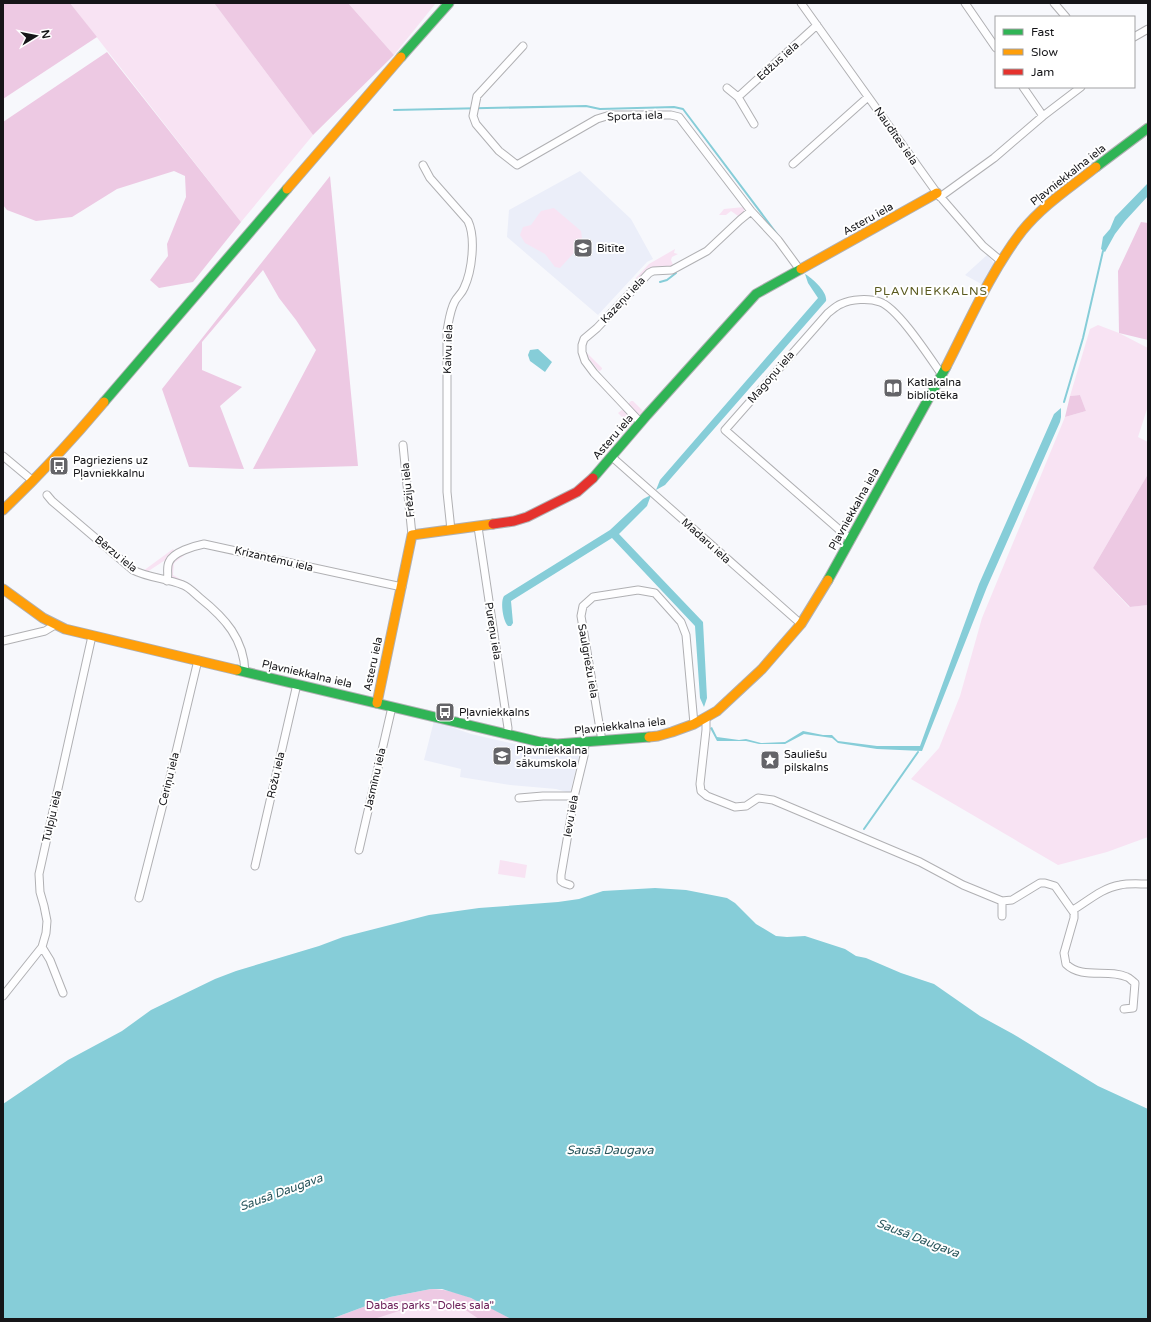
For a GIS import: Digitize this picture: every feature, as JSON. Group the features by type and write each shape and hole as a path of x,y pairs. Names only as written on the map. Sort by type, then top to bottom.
{"street":[{"path":"3,510 33,481 75,436 348,118 449,3"},
{"name":"Naudītes iela","path":"801,3 938,195 983,246 1001,261"},
{"path":"965,3 995,47"},
{"path":"1054,3 1065,16"},
{"name":"Edžus iela","path":"738,97 817,25"},
{"path":"1135,36 1148,29"},
{"name":"Sporta iela","path":"523,46 477,96 473,116 476,124 499,151 517,166 597,119 610,115 671,115 680,118 751,211 778,240 800,270"},
{"path":"727,88 738,97 754,124"},
{"path":"1024,88 1044,116"},
{"name":"Asteru iela","path":"377,702 412,535 514,521 527,517 584,486 612,457 756,294 938,195 994,158 1080,88"},
{"path":"793,164 868,97"},
{"name":"Pļavniekkalna iela","path":"3,589 55,625 92,636 377,702 526,740 557,744 658,736 694,724 717,711 762,669 801,624 851,540 942,375 1001,261 1023,230 1048,204 1148,128"},
{"name":"Kaivu iela","path":"423,165 430,178 468,221 471,228 472,238 472,252 467,280 464,289 455,301 450,312 447,331 447,492 451,530"},
{"name":"Kazeņu iela","path":"641,423 585,361 582,352 584,339 597,328 649,273 676,268 706,251 751,211"},
{"name":"Magoņu iela","path":"851,540 725,430 828,313 842,303 861,299 881,302 892,310 904,323 942,375"},
{"name":"Frēziju iela","path":"403,445 412,535"},
{"path":"3,456 33,481"},
{"name":"Madaru iela","path":"612,457 801,624"},
{"name":"Bērzu iela","path":"47,495 132,570 141,574 184,585 212,607 235,634 242,648 245,672"},
{"name":"Pureņu iela","path":"478,527 508,728 507,734"},
{"name":"Krizantēmu iela","path":"168,581 168,564 170,560 183,550 204,544 402,588"},
{"name":"Saulgriežu iela","path":"602,741 581,616 583,606 593,597 638,590 655,593 681,622 686,635 694,724"},
{"path":"3,641 45,631 55,625"},
{"name":"Tulpju iela","path":"42,947 46,933 47,921 40,892 39,874 92,636"},
{"name":"Ceriņu iela","path":"139,898 198,660"},
{"name":"Rožu iela","path":"255,866 297,684"},
{"name":"Jasmīnu iela","path":"359,850 392,707"},
{"path":"706,718 700,784 702,791 707,796 735,808 746,806 758,798 773,800 920,862 963,885 1002,901 1012,900 1040,883 1046,882 1055,886 1073,910 1074,918 1064,953 1066,964 1073,970 1081,972 1116,974 1128,977 1134,983 1135,993 1133,1008 1124,1009"},
{"name":"Ievu iela","path":"570,885 561,880 561,876 574,798 584,756 585,742"},
{"path":"519,798 571,796 574,798"},
{"path":"1073,910 1109,888 1119,885 1148,884"},
{"path":"1002,901 1002,916"},
{"path":"3,996 42,947 50,960 63,993"}],"shaded area":[{"path":"3,3 70,3 97,37 3,99"},
{"path":"214,3 348,3 394,55 313,135"},
{"path":"107,52 241,222 193,282 159,288 150,280 168,256 167,244 186,197 185,176 174,171 117,189 72,217 36,221 7,210 3,205 3,122"},
{"name":"Bitīte","path":"580,171 631,219 653,259 647,262 598,315 507,237 509,210"},
{"path":"330,176 358,466 253,469 316,350 279,298 263,270 202,342 202,370 242,387 220,406 244,469 189,467 162,389"},
{"path":"1141,222 1148,223 1148,340 1119,333 1118,271"},
{"path":"987,255 994,263 983,285 965,275"},
{"path":"1080,395 1086,411 1065,417 1070,396"},
{"path":"1148,474 1148,605 1130,607 1093,568"},
{"name":"Pļavniekkalna sākumskola","path":"434,721 471,734 540,750 577,750 580,752 570,793 556,789 510,785 460,777 461,769 424,760"},
{"name":"Dabas parks \"Doles sala\"","path":"431,1289 462,1295 482,1303 511,1319 479,1319 452,1301 424,1303 374,1319 331,1319 390,1297"}],"green space":[{"path":"70,3 214,3 313,135 241,222"},
{"path":"348,3 436,3 394,55"},
{"path":"744,207 742,216 738,216 731,211 726,215 719,215 724,209"},
{"path":"554,208 581,231 582,238 581,245 560,268 555,267 545,254 525,243 520,235 523,227 531,225 541,211"},
{"path":"675,249 674,253 678,254 672,257 672,268 648,270 638,280 633,281 649,264"},
{"path":"1098,325 1119,333 1148,348 1148,406 1138,437 1148,442 1148,474 1093,568 1129,607 1148,605 1148,837 1107,852 1058,865 911,779 939,748 960,696 982,618 1065,417 1086,411 1080,395 1070,396 1090,329"},
{"path":"587,353 602,368 600,371 590,360"},
{"path":"633,401 644,412 641,415 631,409 629,403"},
{"path":"624,410 632,418 632,427 618,413"},
{"path":"173,549 176,553 147,572 143,571"},
{"path":"186,552 187,553 174,563 173,575 191,586 175,580 170,573 172,564"},
{"path":"500,860 527,865 525,878 498,874"},
{"name":"Dabas parks \"Doles sala\"","path":"459,1294 471,1298 511,1319 331,1319"}],"water":[{"path":"1148,183 1148,196 1115,234 1105,252 1101,249 1103,237 1110,229 1115,217"},
{"path":"805,274 822,290 825,294 826,301 665,485 656,490 660,480 818,298 808,283"},
{"path":"538,349 552,362 545,372 530,361 528,355 530,350"},
{"path":"1061,408 1060,422 987,587 922,751 877,749 838,743 832,738 804,734 785,744 759,744 746,741 717,741 710,728 712,727 717,737 739,740 746,739 761,743 785,742 803,731 823,735 832,735 838,741 877,746 920,746 979,584 1054,414"},
{"path":"651,495 647,506 619,534 703,622 707,698 704,707 700,698 695,626 612,538 511,601 513,623 511,626 506,624 503,616 502,603 504,596 610,530 643,499"},
{"name":"Sausā Daugava","path":"655,888 686,890 727,898 735,903 756,924 776,936 805,936 845,949 856,956 866,958 901,973 934,984 980,1016 1013,1034 1098,1086 1148,1109 1148,1319 511,1319 471,1298 442,1289 431,1289 390,1297 331,1319 3,1319 3,1104 68,1060 122,1031 151,1010 215,979 343,937 429,915 479,908 558,902 579,899 603,891"}],"waterway":[{"path":"394,110 586,106 600,109 674,107 683,109 780,238"},
{"path":"1064,402 1083,338 1103,251"},
{"path":"660,282 667,280 676,273"},
{"path":"864,829 918,752"}],"traffic: fast":[{"path":"401,57 449,3"},
{"path":"1096,167 1148,128"},
{"path":"104,402 287,189"},
{"path":"593,478 647,415 756,294 801,269"},
{"path":"828,580 946,367"},
{"path":"237,670 540,742 557,744 649,737"}],"traffic: slow":[{"path":"287,189 401,57"},
{"path":"946,367 990,280 1022,231 1048,205 1096,167"},
{"path":"801,269 937,193"},
{"path":"3,510 55,458 104,402"},
{"path":"377,703 412,535 493,524"},
{"path":"649,737 672,732 694,724 717,711 762,669 801,624 828,580"},
{"path":"3,589 43,618 65,629 237,670"}],"traffic: jam":[{"path":"493,524 514,521 527,517 577,492 593,478"}],"place":[{"name":"Bitīte","path":"583,248"},
{"name":"Katlakalna bibliotēka","path":"893,388"},
{"name":"Pagrieziens uz Pļavniekkalnu","path":"59,466"},
{"name":"Pļavniekkalns","path":"445,712"},
{"name":"Pļavniekkalna sākumskola","path":"502,756"},
{"name":"Sauliešu pilskalns","path":"770,760"}],"district":[{"name":"PĻAVNIEKKALNS","path":"931,291"}]}
